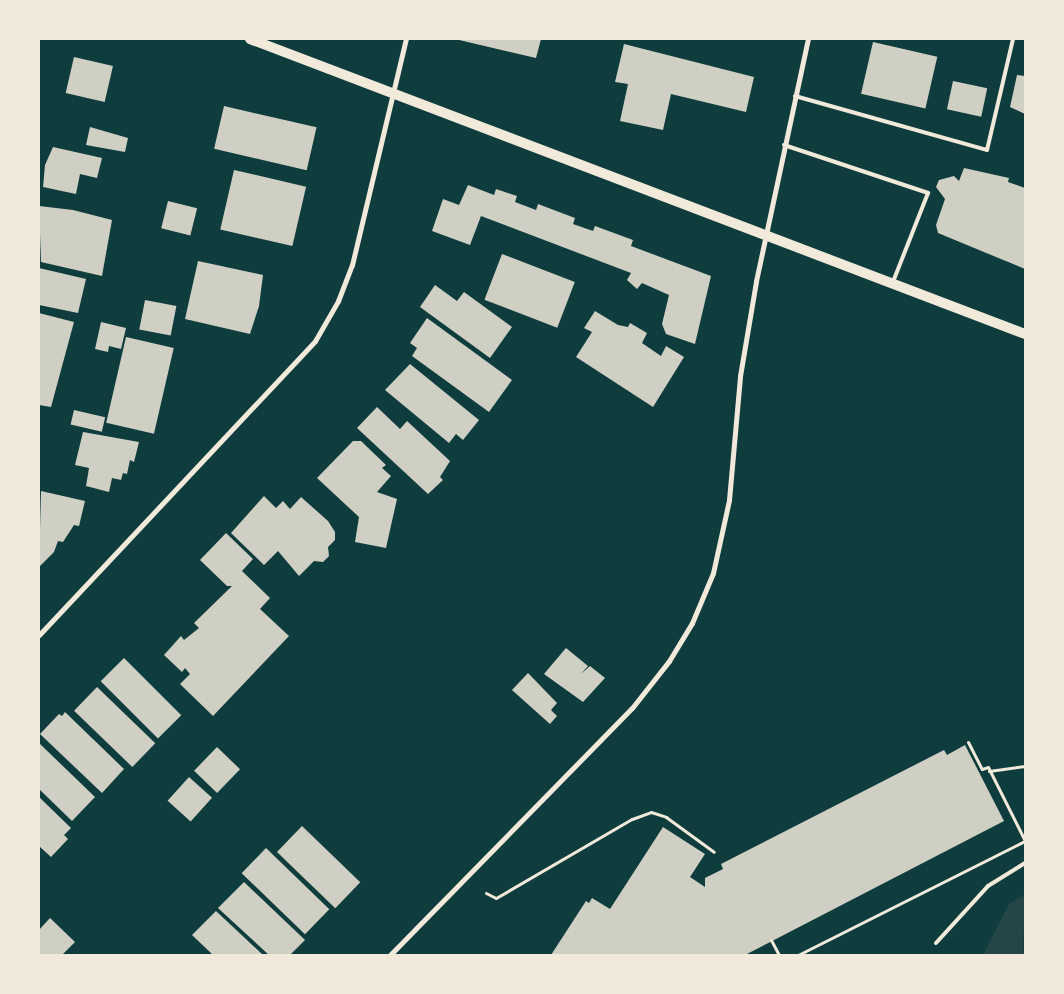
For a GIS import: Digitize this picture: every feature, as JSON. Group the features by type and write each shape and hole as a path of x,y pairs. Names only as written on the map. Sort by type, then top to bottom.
{"main road":[{"path":"250,39 1025,334"}],"street":[{"path":"39,635 315,341 338,301 352,265 406,39"},
{"path":"390,955 632,708 668,661 692,623 713,573 729,500 740,376 764,236 808,39"}],"lane":[{"path":"795,96 987,150 1013,39"},
{"path":"784,144 928,193 892,284"},
{"path":"936,943 988,886 1025,863"}],"path":[{"path":"798,955 1025,841 988,767 982,769 968,742"},
{"path":"989,772 1025,766"},
{"path":"486,892 496,898 632,819 651,812 666,817 714,852"},
{"path":"771,940 779,955"}],"shaded area":[{"path":"1025,894 1023,955 983,955 1009,904"}],"building":[{"path":"455,39 541,39 536,58"},
{"path":"873,42 937,57 925,108 861,94"},
{"path":"624,44 754,77 746,112 671,94 663,130 620,121 628,84 615,82"},
{"path":"74,57 113,66 105,102 66,93"},
{"path":"1017,75 1025,76 1025,114 1010,107"},
{"path":"953,81 987,88 981,117 947,109"},
{"path":"224,106 317,127 307,170 214,149"},
{"path":"90,127 128,138 125,152 86,145"},
{"path":"53,147 102,158 97,178 80,174 76,194 43,187 45,165"},
{"path":"964,168 1009,178 1008,182 1025,188 1025,269 938,233 936,225 945,199 936,187 939,180 954,176 959,181"},
{"path":"234,170 306,187 292,246 220,229"},
{"path":"468,185 494,195 496,189 517,196 515,202 536,210 538,204 575,218 573,224 593,231 595,226 633,240 631,246 711,276 695,344 666,334 662,324 669,295 642,283 637,289 627,280 631,273 481,216 470,245 432,231 443,199 459,205"},
{"path":"168,201 197,208 190,235 161,228"},
{"path":"39,206 73,210 112,220 102,276 41,262"},
{"path":"502,254 575,282 557,328 484,300"},
{"path":"198,261 263,275 259,306 250,334 185,319"},
{"path":"39,268 86,279 78,313 39,305"},
{"path":"435,285 457,301 464,292 512,327 490,358 420,307"},
{"path":"145,300 176,306 171,336 139,329"},
{"path":"595,311 618,325 628,327 630,323 647,333 642,343 661,356 666,346 684,357 653,407 576,357 592,332 584,328"},
{"path":"39,313 74,322 51,407 39,405"},
{"path":"427,318 512,380 489,412 412,356 417,348 410,343"},
{"path":"101,322 126,328 121,349 109,346 108,352 95,349"},
{"path":"126,337 174,348 154,434 106,423"},
{"path":"410,364 479,420 463,440 456,434 449,443 385,390"},
{"path":"377,407 400,429 407,421 450,461 440,477 443,480 428,494 357,428"},
{"path":"74,410 105,417 102,432 71,425"},
{"path":"83,432 139,442 134,462 130,460 127,474 123,473 121,480 112,478 109,492 86,486 89,468 75,465"},
{"path":"353,441 361,441 386,465 382,468 391,476 377,492 397,499 386,548 355,542 359,517 317,478"},
{"path":"41,491 85,501 79,526 74,525 63,542 58,541 54,552 39,567"},
{"path":"264,496 276,508 283,501 290,509 301,497 328,521 335,532 335,540 328,547 329,556 323,562 314,561 299,576 278,551 264,565 231,533"},
{"path":"226,533 253,559 242,571 270,598 260,609 289,636 213,716 180,684 190,674 185,668 182,672 164,655 181,636 184,640 199,628 194,623 232,586 227,586 200,560"},
{"path":"566,648 588,666 581,674 590,666 605,678 583,702 544,674"},
{"path":"124,658 181,715 158,739 101,681"},
{"path":"528,673 557,703 551,710 557,716 550,724 512,690"},
{"path":"97,687 155,743 132,767 74,711"},
{"path":"65,712 124,769 102,793 40,734 59,714 62,716"},
{"path":"39,743 95,797 72,821 39,789"},
{"path":"965,745 1004,821 745,955 551,955 586,901 589,903 592,898 610,909 663,827 705,854 690,877 705,887 705,878 723,869 721,864 944,750 947,755"},
{"path":"217,747 240,769 217,793 194,771"},
{"path":"189,777 212,798 191,822 168,801"},
{"path":"39,797 71,828 64,835 68,839 51,857 39,846"},
{"path":"302,826 360,882 335,908 277,852"},
{"path":"266,848 329,909 305,934 242,873"},
{"path":"244,882 305,940 290,955 269,955 218,908"},
{"path":"216,911 263,955 213,955 192,935"},
{"path":"50,918 75,942 62,955 39,955 39,930"}]}
